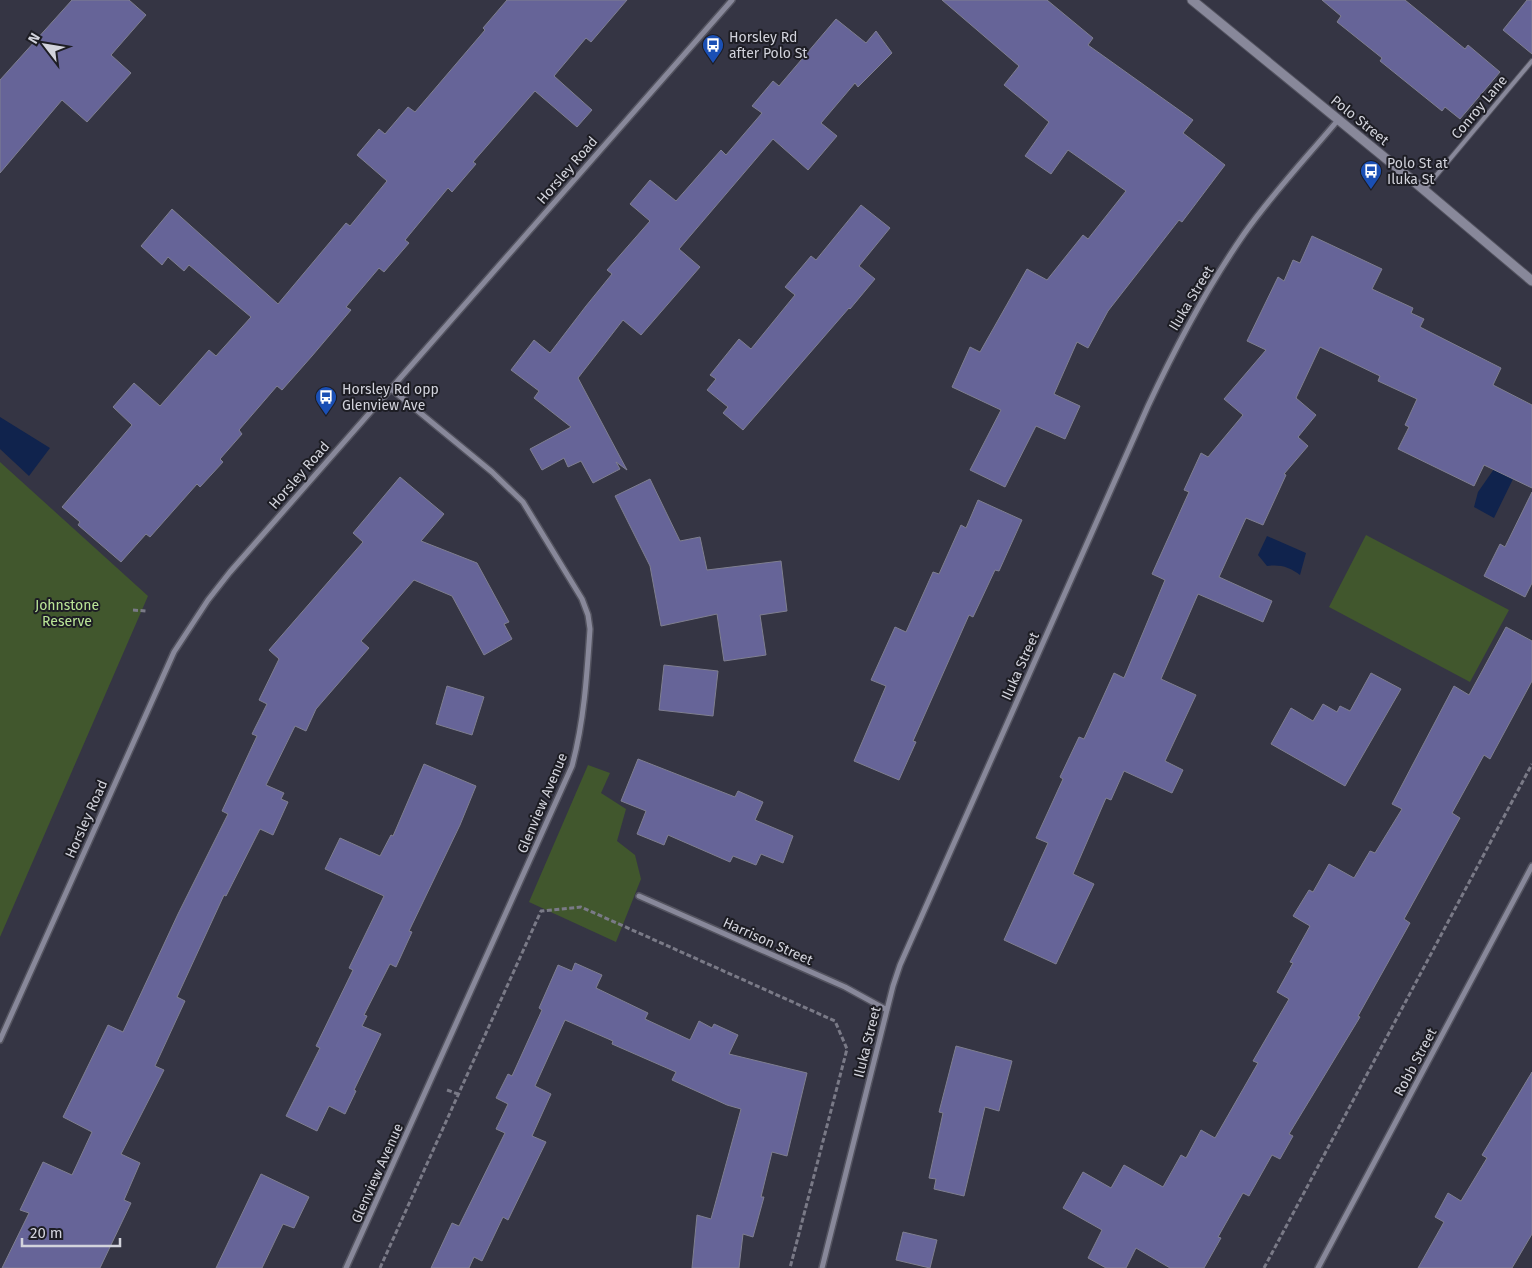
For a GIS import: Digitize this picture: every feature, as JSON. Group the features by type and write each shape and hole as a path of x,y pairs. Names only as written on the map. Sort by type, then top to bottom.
{"street":[{"name":"Horsley Road","path":"0,1040 174,652 208,600 230,572 390,388 732,0"},
{"name":"Polo Street","path":"1193,0 1532,281"},
{"name":"Iluka Street","path":"822,1268 893,986 910,941 1181,337 1244,233 1338,120"},
{"name":"Glenview Avenue","path":"346,1268 572,766 580,727 590,629 588,615 582,599 524,502 492,472 390,388"},
{"name":"Robb Street","path":"1318,1268 1532,866"},
{"name":"Harrison Street","path":"639,896 845,987 887,1010"}],"lane":[{"name":"Conroy Lane","path":"1424,190 1532,61"}],"path":[{"path":"132,610 146,611"},
{"path":"1264,1268 1532,764"},
{"path":"380,1268 541,911 581,907 835,1021 847,1049 790,1268"}],"green space":[{"name":"Johnstone Reserve","path":"0,462 148,596 0,937"},
{"path":"1366,535 1509,610 1470,682 1329,607"},
{"path":"588,765 610,773 601,793 626,809 617,841 635,855 641,879 616,942 529,902"}],"water":[{"path":"0,417 50,448 29,476 0,449"},
{"path":"1494,469 1513,479 1494,518 1474,507 1478,492"},
{"path":"1267,536 1306,553 1300,575 1285,567 1267,566 1258,555"}],"building":[{"path":"72,0 129,0 146,15 111,55 131,73 87,122 62,100 0,173 0,80"},
{"path":"507,0 627,0 591,42 586,38 554,76 592,110 577,127 535,91 473,162 476,164 452,192 448,188 405,240 409,243 384,272 379,268 346,307 351,310 312,356 282,390 277,386 239,430 242,434 220,459 223,462 200,487 197,484 150,537 146,534 121,562 78,525 80,522 62,507 132,425 113,407 134,383 160,406 209,350 216,356 251,317 189,265 184,271 168,257 162,265 141,246 172,209 278,304 346,223 350,226 387,181 357,155 379,129 385,134 408,107 415,112 485,30 483,28"},
{"path":"942,0 1047,0 1093,38 1088,45 1193,120 1183,133 1225,165 1182,222 1179,220 1108,311 1088,348 1077,342 1054,394 1080,406 1065,439 1036,426 1005,487 970,470 1001,410 952,387 970,347 980,352 1027,269 1047,280 1083,235 1088,239 1126,191 1068,150 1051,174 1025,156 1049,122 1004,85 1019,66"},
{"path":"1322,0 1405,0 1465,49 1468,45 1500,72 1460,119 1445,107 1442,111 1380,61 1382,58 1337,22 1341,16"},
{"path":"1527,0 1532,0 1532,54 1503,30"},
{"path":"836,19 866,43 876,31 892,53 858,87 855,83 821,123 837,136 808,170 773,139 679,249 700,267 641,335 623,320 578,378 627,470 616,462 620,469 593,483 581,461 568,467 564,458 542,470 530,449 571,427 534,398 539,391 511,370 534,340 550,353 612,274 607,270 650,221 630,204 650,180 676,201 721,150 726,155 762,113 752,106 773,81 779,86"},
{"path":"861,205 890,228 859,266 875,279 743,430 723,413 728,407 707,390 716,379 710,375 739,339 751,349 795,295 785,287 811,256 816,260"},
{"path":"1312,236 1382,269 1372,289 1413,308 1411,313 1424,319 1420,327 1501,368 1493,385 1532,405 1532,488 1484,465 1474,486 1398,449 1409,427 1405,425 1417,399 1378,381 1380,376 1320,347 1296,398 1316,415 1298,437 1308,446 1284,474 1286,475 1263,525 1246,518 1219,577 1272,601 1263,622 1198,594 1161,679 1196,695 1165,761 1183,770 1172,793 1124,771 1111,800 1106,798 1073,874 1094,884 1056,964 1004,940 1048,843 1036,838 1063,779 1060,777 1079,737 1084,739 1114,673 1124,678 1165,580 1152,574 1189,492 1184,490 1201,453 1208,457 1243,415 1224,399 1266,350 1247,341 1278,277 1284,281 1293,260 1300,263"},
{"path":"400,477 444,514 421,541 477,563 509,622 504,624 512,639 484,655 452,596 414,580 361,641 369,648 316,709 306,731 295,726 266,785 284,793 281,799 288,802 273,835 260,829 226,896 224,895 177,997 185,1001 155,1066 164,1070 121,1154 140,1163 124,1200 131,1203 100,1268 2,1268 29,1213 20,1210 43,1162 72,1175 92,1132 63,1117 108,1025 123,1032 178,914 228,814 222,811 257,736 252,734 267,704 259,700 279,659 269,650 363,542 353,533"},
{"path":"650,479 680,541 700,537 707,570 781,561 787,611 760,615 766,655 724,661 717,614 661,626 650,566 615,496"},
{"path":"1532,492 1532,583 1525,597 1484,576 1500,544 1505,547"},
{"path":"978,500 1022,520 999,571 995,570 973,617 969,615 913,741 916,742 899,780 854,761 886,686 871,680 895,627 906,632 933,572 939,574 961,525 966,528"},
{"path":"1506,627 1532,641 1532,681 1490,759 1484,755 1452,813 1460,818 1404,919 1410,923 1358,1016 1360,1017 1289,1134 1293,1136 1280,1159 1272,1155 1249,1196 1243,1193 1218,1237 1221,1238 1204,1268 1170,1268 1136,1248 1126,1268 1106,1268 1088,1258 1102,1230 1063,1208 1083,1172 1111,1188 1124,1165 1163,1187 1181,1155 1186,1158 1201,1130 1215,1138 1258,1063 1253,1061 1289,999 1277,992 1293,963 1290,962 1310,926 1293,916 1309,890 1313,892 1329,864 1354,878 1370,851 1375,853 1402,809 1392,804 1454,686 1469,695"},
{"path":"664,665 718,671 713,716 659,710"},
{"path":"1371,673 1401,689 1345,786 1271,744 1291,708 1313,721 1323,704 1337,712 1340,706 1350,711"},
{"path":"447,686 484,697 472,735 436,724"},
{"path":"638,759 735,797 738,791 763,802 755,820 793,836 783,863 761,854 756,865 733,856 730,862 668,835 664,845 637,834 646,811 621,801"},
{"path":"424,764 476,786 460,825 409,931 412,932 396,967 390,964 364,1015 367,1016 362,1026 381,1034 354,1090 356,1091 345,1114 329,1106 317,1131 286,1116 320,1048 316,1046 353,970 349,968 384,896 325,869 340,838 380,856 391,835 393,836"},
{"path":"575,963 602,975 596,988 648,1013 645,1019 690,1040 699,1021 712,1028 714,1024 738,1035 729,1054 807,1073 787,1156 772,1152 761,1197 764,1197 753,1237 743,1234 739,1268 692,1268 697,1215 711,1219 741,1109 727,1105 672,1080 676,1072 612,1044 613,1041 565,1020 535,1086 551,1094 532,1136 546,1142 508,1220 503,1217 482,1261 474,1257 469,1268 431,1268 452,1223 459,1226 505,1133 496,1129 508,1104 496,1098 508,1074 512,1076 542,1010 539,1008 558,965 572,971"},
{"path":"956,1046 1012,1061 999,1111 985,1107 964,1196 934,1189 936,1179 929,1178 943,1113 939,1112"},
{"path":"1532,1072 1532,1234 1512,1268 1418,1268 1444,1222 1435,1217 1448,1193 1461,1201 1487,1158 1482,1155"},
{"path":"261,1174 309,1197 294,1228 283,1224 262,1268 216,1268"},
{"path":"903,1232 937,1240 930,1268 896,1260"}],"place":[{"name":"Horsley Rd after Polo St","path":"713,64"},
{"name":"Polo St at Iluka St","path":"1371,190"},
{"name":"Horsley Rd opp Glenview Ave","path":"326,416"}]}
